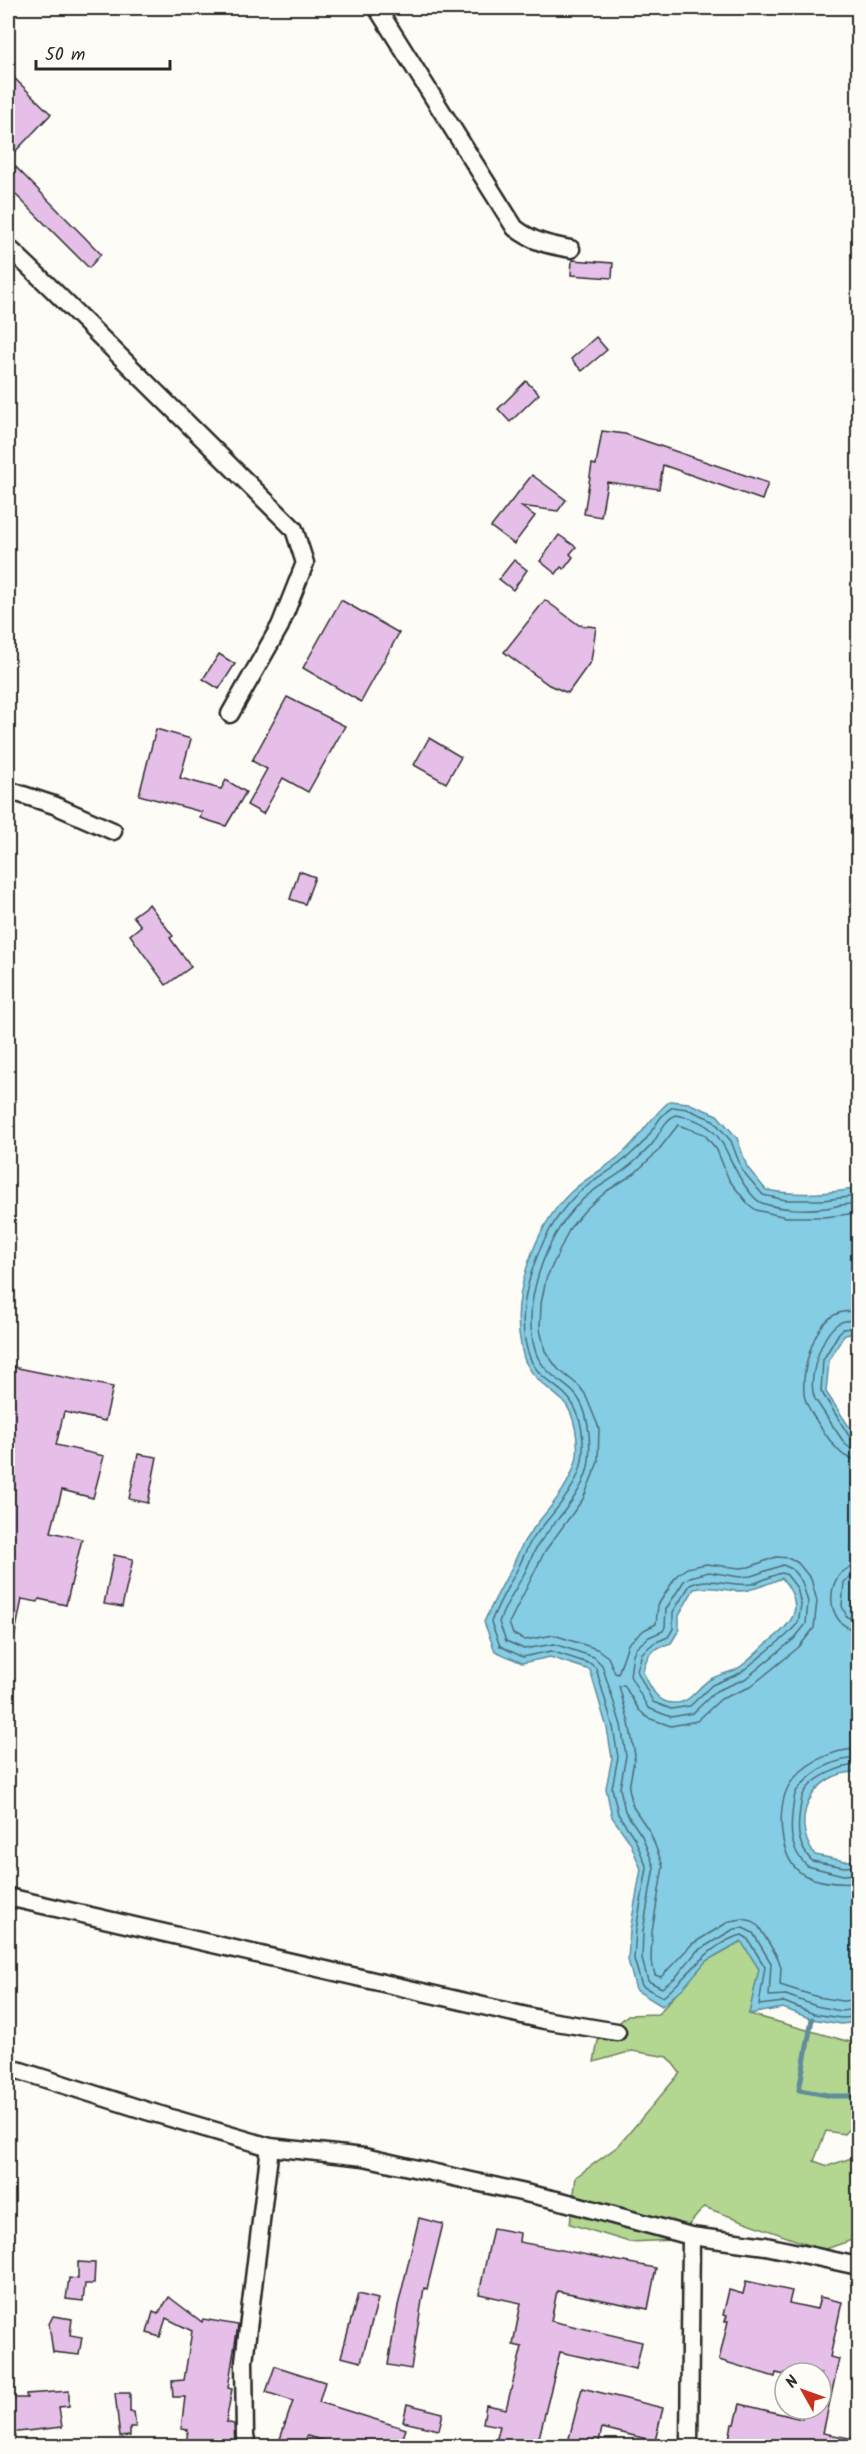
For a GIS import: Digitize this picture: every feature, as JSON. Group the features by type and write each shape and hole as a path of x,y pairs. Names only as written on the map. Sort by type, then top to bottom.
{"street":[{"path":"377,8 515,228 528,238 544,245 571,249"},
{"path":"8,248 58,294 294,529 305,563 280,626 231,714"},
{"path":"8,790 54,805 113,831"},
{"path":"8,1897 544,2020 617,2032"},
{"path":"8,2067 147,2112 270,2147 364,2157 561,2201 691,2236 766,2246 858,2266"},
{"path":"248,2446 245,2436 244,2361 270,2147"},
{"path":"689,2446 691,2236"}],"green space":[{"path":"742,1941 759,1969 749,2014 858,2044 858,2119 844,2134 826,2131 814,2161 828,2166 857,2156 858,2238 823,2250 704,2207 676,2240 629,2242 570,2224 576,2177 618,2146 680,2073 668,2057 632,2051 594,2062 598,2041 628,2015 658,2014 706,1961"}],"water":[{"path":"670,1101 688,1103 717,1115 737,1138 747,1167 766,1190 799,1194 854,1189 858,1191 858,1333 844,1335 829,1361 826,1392 858,1440 858,1556 855,1606 858,1612 858,1772 828,1779 818,1788 805,1813 804,1827 807,1841 815,1855 845,1861 858,1860 858,2022 841,2024 812,2019 783,2008 749,2014 759,1969 741,1941 706,1961 684,1987 662,2006 636,1990 628,1960 630,1930 641,1869 630,1842 612,1817 606,1788 612,1758 607,1728 590,1670 550,1657 522,1663 495,1651 484,1622 525,1540 567,1482 577,1454 576,1430 571,1413 563,1401 534,1375 523,1354 519,1305 528,1263 546,1223 558,1206 578,1186 625,1151","holes":["782,1578 790,1589 795,1608 789,1623 744,1664 711,1679 690,1698 680,1703 662,1700 654,1692 643,1672 646,1660 651,1652 671,1643 679,1630 679,1615 694,1589 741,1591"]}],"building":[{"path":"8,72 51,114 8,159"},
{"path":"8,159 101,254 89,268 8,187"},
{"path":"572,260 613,263 612,278 571,275"},
{"path":"596,337 607,350 582,371 571,359"},
{"path":"526,381 539,394 510,422 498,409"},
{"path":"602,431 625,434 768,483 762,500 663,465 659,489 607,482 601,517 584,514 592,464 596,465"},
{"path":"532,475 566,500 558,511 520,506 535,516 514,544 491,527"},
{"path":"559,535 576,547 570,554 573,557 564,569 561,567 556,574 540,561"},
{"path":"514,560 527,570 513,590 499,579"},
{"path":"341,600 399,633 361,702 303,668"},
{"path":"545,600 579,625 596,627 591,661 568,693 549,685 504,652"},
{"path":"219,654 235,664 219,689 203,679"},
{"path":"287,697 345,726 308,792 283,778 263,814 247,805 267,769 252,761"},
{"path":"156,729 191,739 180,778 221,789 226,780 246,792 226,826 200,818 202,812 139,795"},
{"path":"429,738 461,757 446,783 414,765"},
{"path":"299,871 315,877 305,904 290,899"},
{"path":"149,904 173,936 170,938 191,967 166,985 130,935 141,926 133,916"},
{"path":"8,1366 113,1387 105,1421 64,1412 56,1445 104,1456 93,1498 62,1490 51,1532 82,1539 66,1605 39,1599 38,1602 22,1599 14,1639 8,1638"},
{"path":"138,1454 157,1457 148,1503 129,1499"},
{"path":"114,1555 133,1559 122,1607 104,1604"},
{"path":"419,2218 443,2224 427,2289 424,2288 411,2369 388,2365 398,2306"},
{"path":"493,2228 520,2233 519,2242 656,2268 648,2309 557,2291 551,2321 642,2342 636,2369 560,2352 537,2446 495,2446 500,2426 483,2423 486,2405 506,2409 522,2347 513,2345 521,2303 479,2294"},
{"path":"78,2262 95,2263 94,2284 85,2284 83,2301 66,2299 69,2278 78,2279"},
{"path":"746,2281 792,2291 789,2303 817,2309 820,2297 842,2302 830,2357 839,2359 833,2387 833,2361 773,2361 773,2376 719,2360 728,2321 725,2321 727,2316 723,2315 729,2290 743,2294"},
{"path":"358,2294 378,2299 361,2362 341,2357"},
{"path":"169,2297 202,2322 203,2319 238,2325 228,2388 232,2389 226,2422 234,2424 235,2446 186,2444 188,2430 181,2429 185,2397 173,2397 172,2381 184,2380 192,2331 166,2318 160,2337 147,2333 153,2312 158,2314"},
{"path":"53,2316 72,2319 70,2335 82,2337 79,2355 53,2352 49,2324"},
{"path":"275,2366 325,2382 319,2402 406,2429 400,2446 343,2446 307,2436 304,2446 279,2442 293,2401 266,2392"},
{"path":"582,2388 663,2408 655,2441 602,2428 598,2446 567,2446"},
{"path":"69,2391 69,2406 59,2407 62,2427 9,2433 8,2398 27,2398 26,2394"},
{"path":"115,2393 130,2393 130,2412 134,2412 136,2427 130,2427 130,2436 120,2437"},
{"path":"407,2404 443,2413 439,2430 403,2422"},
{"path":"740,2404 773,2412 773,2421 826,2421 823,2433 855,2439 854,2446 766,2446 729,2439"}],"waterway":[{"path":"812,2019 799,2090 833,2096 858,2096"}]}
